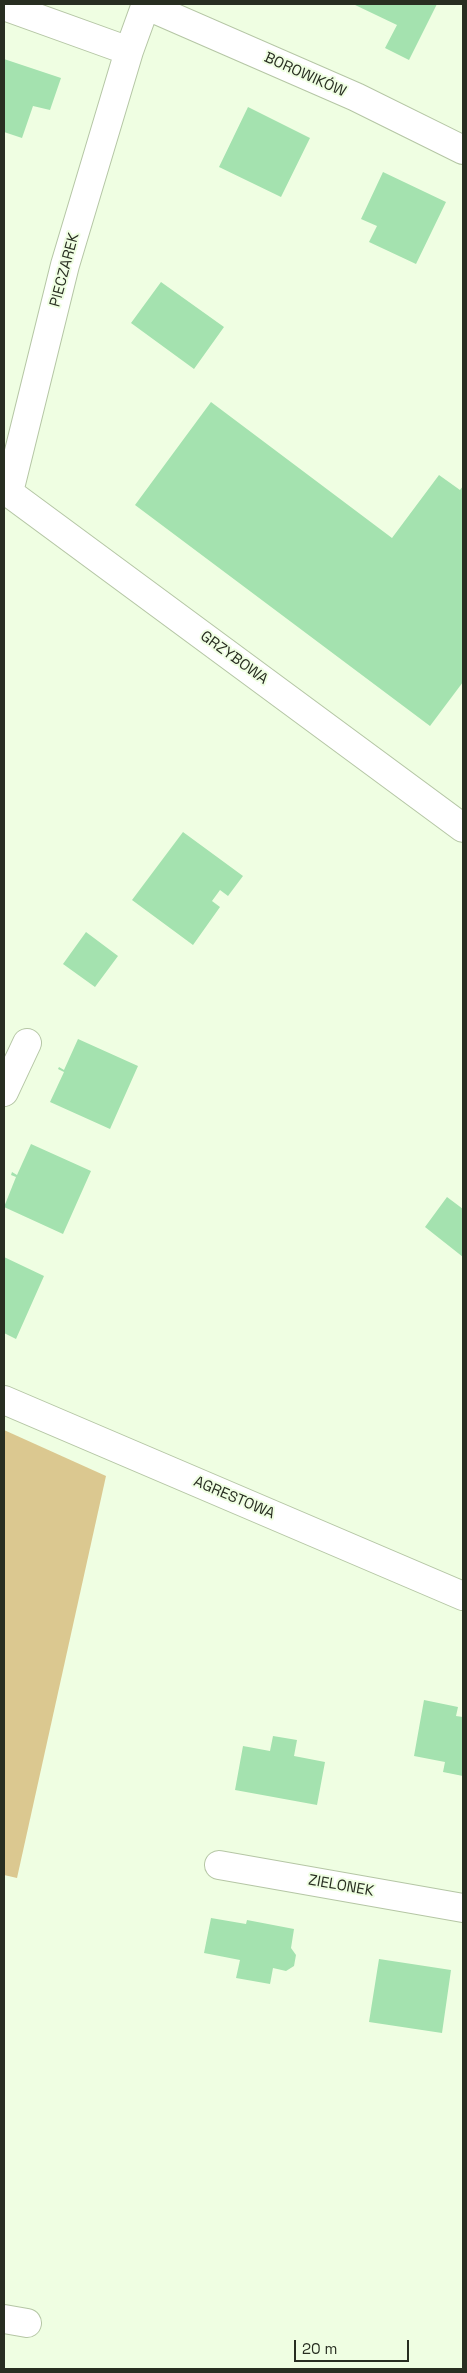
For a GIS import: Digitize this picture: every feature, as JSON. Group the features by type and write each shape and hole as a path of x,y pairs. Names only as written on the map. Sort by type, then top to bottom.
{"street":[{"name":"PIECZAREK","path":"6,491 65,265 129,51 146,4"},
{"name":"BOROWIKÓW","path":"146,4 356,97 463,150"},
{"path":"4,6 129,51"},
{"name":"GRZYBOWA","path":"6,491 463,828"},
{"path":"4,1092 27,1043"},
{"name":"AGRESTOWA","path":"4,1400 463,1596"},
{"name":"ZIELONEK","path":"219,1865 463,1908"}],"shaded area":[{"path":"4,1430 106,1476 17,1878 4,1875"}],"building":[{"path":"353,4 437,4 409,60 385,48 397,25"},
{"path":"4,59 61,78 50,110 33,106 22,138 4,132"},
{"path":"248,107 310,138 281,197 219,167"},
{"path":"383,172 446,202 416,264 369,242 377,226 361,219"},
{"path":"161,282 224,327 194,369 131,323"},
{"path":"211,402 392,538 439,475 460,490 463,486 463,682 430,726 135,505"},
{"path":"183,832 243,876 228,896 220,890 212,901 220,907 193,945 132,900"},
{"path":"86,932 118,956 95,987 63,964"},
{"path":"78,1039 138,1066 110,1129 50,1102 64,1072 58,1069 59,1067 64,1070"},
{"path":"31,1144 91,1171 63,1234 4,1207 16,1177 11,1175 12,1172 17,1175"},
{"path":"447,1197 463,1209 463,1257 425,1227"},
{"path":"4,1257 44,1276 16,1339 4,1333"},
{"path":"424,1700 458,1707 456,1716 463,1717 463,1776 443,1772 445,1762 414,1756"},
{"path":"273,1736 297,1740 294,1756 325,1762 317,1805 235,1790 243,1746 270,1751"},
{"path":"211,1918 246,1924 247,1920 294,1929 291,1948 296,1955 294,1966 286,1971 273,1968 270,1984 236,1978 240,1960 204,1953"},
{"path":"379,1959 451,1970 442,2033 369,2022"}]}
